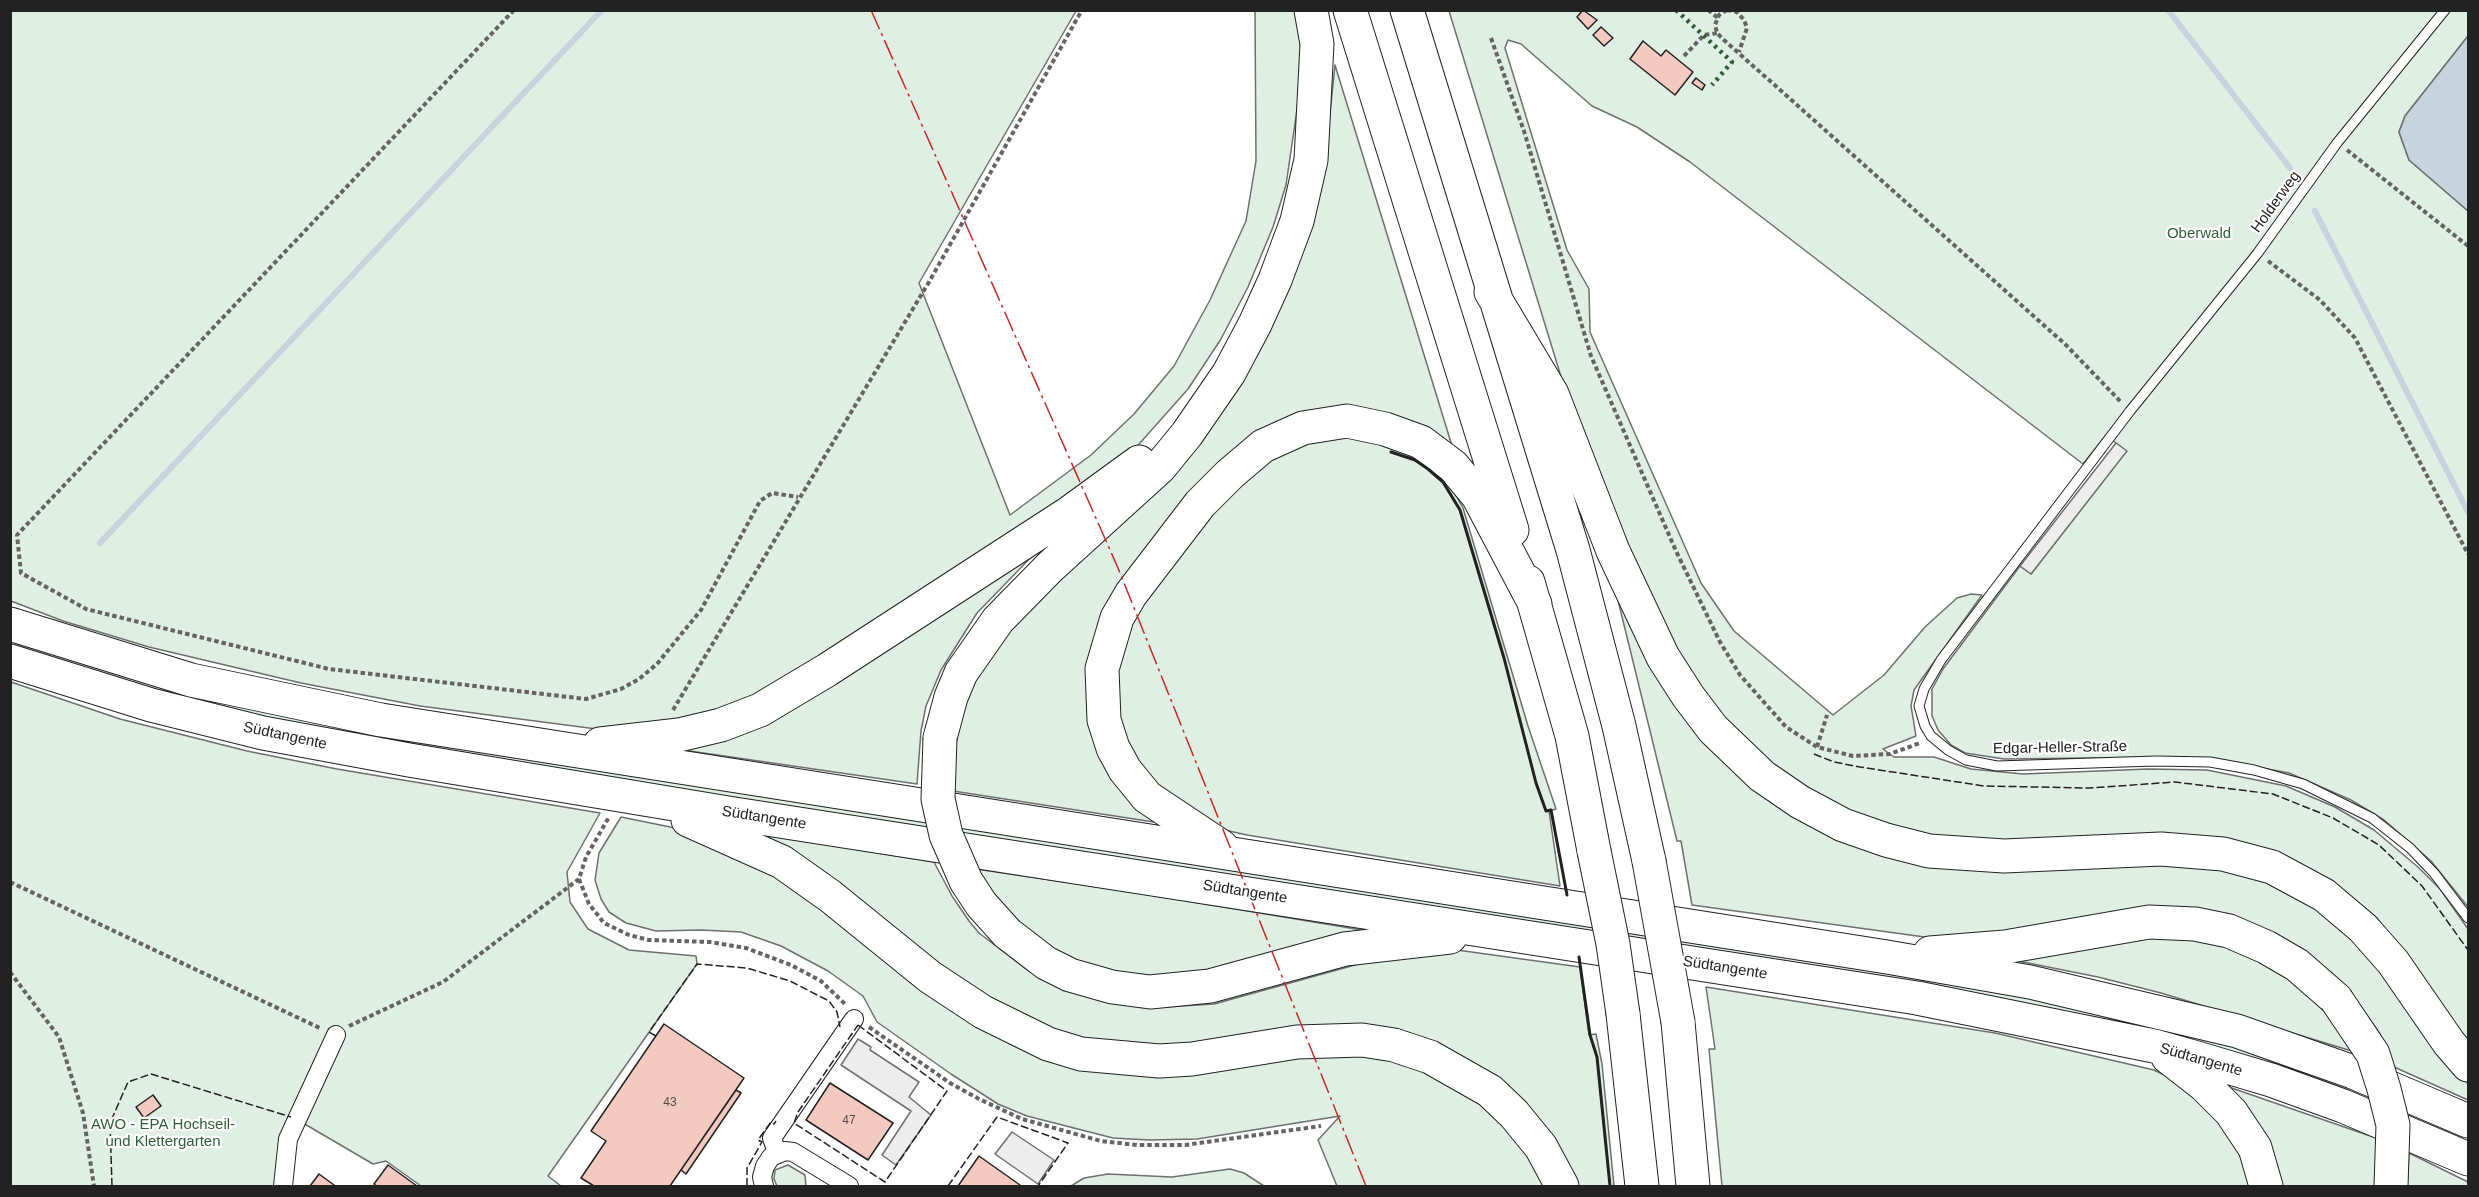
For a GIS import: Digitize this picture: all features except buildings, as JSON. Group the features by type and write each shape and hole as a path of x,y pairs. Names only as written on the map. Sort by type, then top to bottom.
{"highway":[{"path":"1311,10 1317,44 1311,160 1297,220 1275,280 1255,324 1229,373 1160,467 1043,573 998,620 961,673 951,697 940,738 938,799 946,835 966,881 981,904 1006,933 1046,963 1070,975 1112,987 1150,992 1210,986 1345,948 1494,932"},
{"path":"1350,10 1535,604 1572,736 1613,944 1642,1186"},
{"path":"1407,10 1491,292 1573,550 1619,726 1649,861 1678,1022 1693,1186"},
{"path":"1491,292 1552,394 1613,550 1663,657 1713,729 1761,776 1800,802 1843,825 1886,840 1929,851 2004,856 2162,849 2223,854 2272,867 2325,895 2363,928 2393,962 2449,1043 2469,1065"},
{"path":"556,749 679,735 721,725 760,710 827,670 1069,513 1144,459 1202,411"},
{"path":"1234,854 1147,797 1125,770 1113,748 1104,720 1101,669 1117,618 1131,594 1200,504 1263,446 1303,428 1347,421 1385,429 1421,442 1453,466 1478,496 1535,604"},
{"path":"10,624 149,669 265,697 381,720 1887,957 2030,982 2237,1031 2353,1072 2469,1121"},
{"name":"Südtangente","path":"10,661 151,705 264,733 636,798 1917,998 2154,1046 2282,1084 2419,1137 2469,1159"},
{"path":"636,798 729,836 782,862 830,896 930,977 983,1012 1048,1044 1082,1054 1159,1061 1192,1059 1297,1042 1362,1040 1394,1045 1430,1058 1490,1091 1514,1114 1541,1147 1562,1186"},
{"path":"1887,957 2005,947 2149,922 2195,924 2229,931 2265,946 2311,975 2336,999 2373,1054 2385,1089 2393,1125 2391,1186"},
{"path":"2154,1046 2204,1085 2231,1112 2255,1148 2266,1186"}],"street":[{"path":"777,1154 772,1138 859,1022"},
{"path":"283,1186 288,1139 336,1035"},
{"path":"764,1186 762,1177 765,1166 777,1154 793,1152 849,1186"}],"lane":[{"name":"Holderweg","path":"2130,411 2257,254 2337,142 2445,10"},
{"path":"1931,736 1925,726 1919,705 1929,680 2130,411"},
{"name":"Edgar-Heller-Straße","path":"1931,736 1948,750 1966,760 1997,766 2156,761 2210,762 2254,770 2303,784 2372,818 2410,848 2434,873 2469,918"}],"path":[{"path":"514,10 17,535 21,573 86,609 329,669 586,699 621,689 657,664 701,610 760,501 772,493 798,497"},
{"path":"688,686 787,523 798,497 929,282 1082,10"},
{"path":"1708,10 1718,18"},
{"path":"1740,52 1747,28 1744,20 1734,11 1727,10 1718,18 1715,25 1717,33 2065,344 2130,411"},
{"path":"1684,56 1704,35 1717,33"},
{"path":"1491,38 1524,130 1590,356 1676,551 1720,642 1740,675 1786,727 1817,747 1853,756 1890,754 1918,745 1931,736"},
{"path":"2337,142 2469,246"},
{"path":"2257,254 2320,300 2355,338 2469,554"},
{"path":"1817,747 1827,716"},
{"path":"10,882 336,1035 351,1024 443,982 579,879 586,856"},
{"path":"579,879 589,904 604,923 628,935 649,940 710,942 746,948 791,965 821,981 841,997 859,1022 881,1033 950,1083 1022,1119 1101,1141 1137,1145 1185,1145 1321,1126"},
{"path":"10,972 59,1036 83,1113 94,1186"}],"green space":[{"path":"10,11 1076,11 919,283 1010,515 1091,455 1134,414 1174,366 1210,300 1246,221 1256,161 1255,11 1297,11 1301,51 1299,96 1286,185 1273,227 1248,287 1221,339 1188,389 1132,452 925,594 719,717 612,731 420,706 301,683 149,647 63,621 11,601"},
{"name":"Oberwald","path":"1449,11 2468,11 2468,36 2405,116 2399,132 2409,160 2468,211 2468,907 2431,861 2384,820 2351,800 2289,773 2219,760 2175,757 2004,759 1965,753 1951,745 1938,730 1932,716 1932,689 1943,669 2020,566 2031,574 2126,451 2106,435 2083,464 1690,162 1637,127 1592,106 1521,44 1508,40 1505,48 1567,250 1589,289 1590,332 1701,583 1734,631 1833,715 1884,675 1925,627 1957,598 1971,594 1982,595 1914,690 1911,706 1916,736 1883,749 1894,757 1934,757 1971,769 2023,774 2148,769 2207,770 2286,786 2335,807 2374,830 2418,867 2440,889 2468,929 2468,1048 2377,918 2336,884 2291,860 1957,839 1896,829 1816,797 1745,744 1694,682 1642,580 1566,393"},
{"path":"1335,65 1453,449 1438,440 1264,433 1092,673 1160,823 953,791 955,739 965,699 1003,632 1147,497 1325,162"},
{"path":"1346,435 1407,450 1436,470 1453,490 1463,508 1528,726 1556,809 1549,811 1560,886 1216,828 1142,778 1113,708 1121,630 1228,488 1289,444"},
{"path":"1038,550 977,613 941,670 926,706 921,731 917,784 669,748"},
{"path":"1614,584 1632,621 1823,829 2259,873 2342,920 2468,1084 2468,1100 2394,1067 2380,1034 2357,1001 2331,972 2327,976 2300,955 2086,921 1939,939 1692,905 1681,841 1677,841"},
{"path":"10,635 67,655 2142,1018 2300,1067 2468,1135 2468,1146 2323,1085 894,825 244,716 11,647"},
{"name":"AWO - EPA Hochseil- und Klettergarten","path":"11,682 120,719 247,751 337,769 600,813 567,872 570,902 588,929 629,950 696,956 697,964 548,1176 561,1186 421,1186 386,1161 373,1164 291,1116 277,1186 11,1186"},
{"path":"621,817 685,830 747,853 1022,1044 1349,1049 1450,1077 1512,1127 1550,1186 1337,1186 1318,1140 1340,1116 1197,1139 1149,1140 1113,1138 1027,1116 998,1104 951,1074 877,1022 863,996 828,971 781,946 741,932 656,931 626,923 609,912 601,899 595,880 599,853"},
{"path":"750,832 934,862 952,896 979,933 1026,969 1051,983 1165,1007 1214,1004 1373,960 1457,950 1580,967 1589,1035 1596,1034 1602,1064 1614,1186 1570,1186 1452,1057 1120,1052 1009,1018"},
{"path":"976,869 1133,892 1368,931 1156,985 1064,958 1010,917"},
{"path":"2153,930 2237,949 2294,979 2328,1013 2355,1052 2161,993 2098,977 2003,958"},
{"path":"1706,987 1995,1033 2154,1070 2177,1081 2235,1133 2253,1186 1722,1186 1709,1049 1715,1049"},
{"path":"2223,1085 2379,1139 2378,1186 2272,1186"},
{"path":"2409,1153 2468,1182 2468,1186 2407,1186"},
{"path":"788,1165 805,1175 806,1186 777,1186 774,1179 775,1170"},
{"path":"1230,1169 1244,1173 1264,1186 1071,1186 1084,1178 1108,1174 1172,1177"}],"shaded area":[{"path":"2468,36 2468,211 2409,160 2399,132 2405,116"},
{"path":"2116,443 2127,451 2031,574 2020,566"},
{"path":"858,1039 871,1047 870,1050 919,1082 909,1097 931,1115 896,1165 882,1155 911,1111 841,1065"},
{"path":"1012,1132 1054,1160 1038,1184 995,1154"}],"waterway":[{"path":"100,543 602,10"},
{"path":"2168,10 2290,168"},
{"path":"2315,211 2468,512"}],"hedge":[{"path":"1676,10 1732,62 1712,85"}],"fence":[{"path":"1814,754 1834,762 1860,767 1984,786 2089,788 2175,782 2273,794 2333,818 2379,845 2422,886 2468,950"},
{"path":"656,1036 649,1032 697,964 747,968 790,981 829,1001 837,1012 840,1027"},
{"path":"858,1025 947,1091 885,1182 794,1123 798,1112 858,1025"},
{"path":"112,1186 110,1123 128,1082 151,1074 291,1117"},
{"path":"948,1186 997,1117 1068,1143 1038,1186"},
{"path":"747,1186 747,1168 762,1142 758,1140 771,1122 774,1124 776,1121"}],"wall":[{"path":"1391,452 1415,460 1428,469 1443,482 1460,510 1504,658 1536,783 1546,811 1551,810 1567,895"},
{"path":"1579,957 1590,1035 1597,1057 1610,1186"}],"power":[{"path":"871,10 1118,568 1366,1186"}]}
